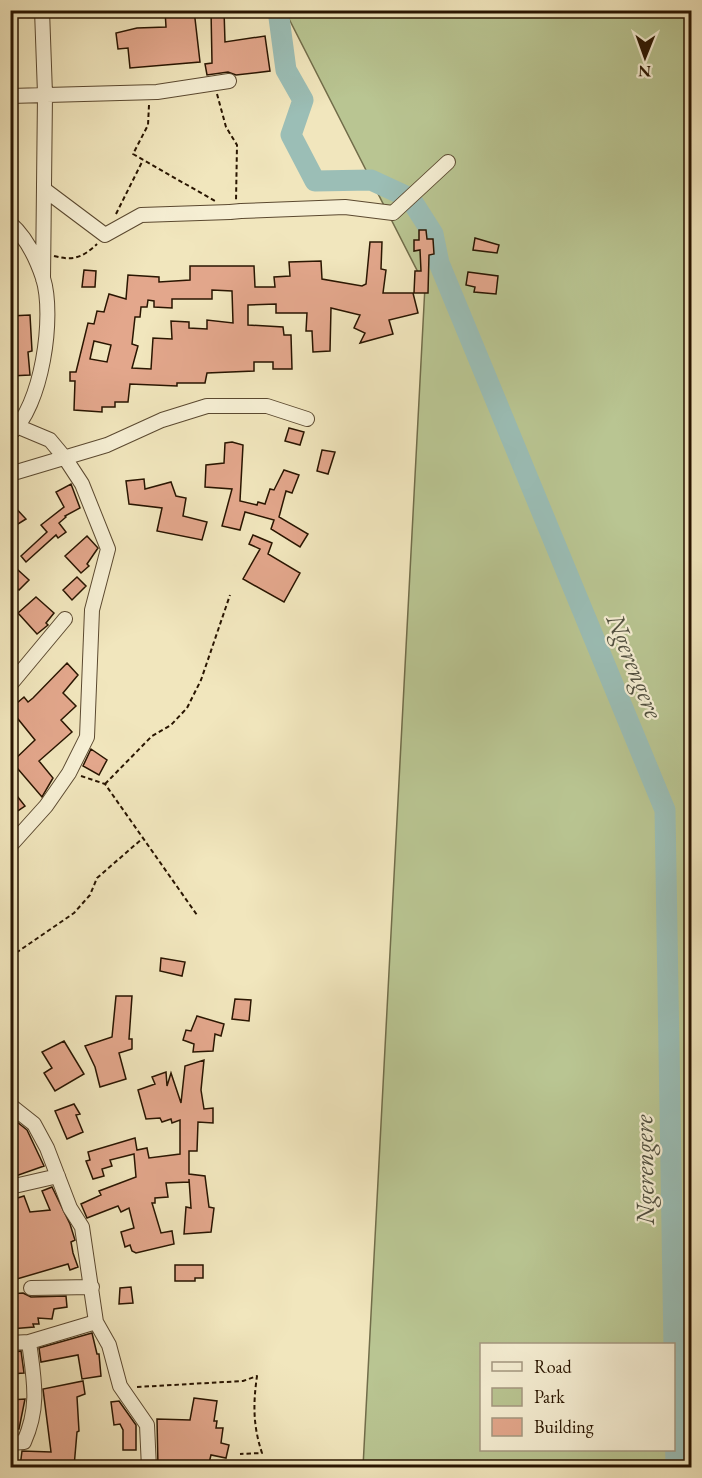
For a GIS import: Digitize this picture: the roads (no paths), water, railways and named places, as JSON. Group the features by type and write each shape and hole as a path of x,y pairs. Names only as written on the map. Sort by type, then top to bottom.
{"street":[{"path":"10,846 46,806 69,773 87,737 92,610 108,549 82,484 65,458 50,441 15,430 30,407 39,381 46,317 43,279 45,94 42,10"},
{"path":"10,96 157,92 229,81"},
{"path":"45,190 105,235 141,215 236,208 345,207 393,213 448,162"},
{"path":"10,223 23,234 43,279"},
{"path":"10,474 107,446 162,420 207,406 267,406 307,420"},
{"path":"10,686 65,620"},
{"path":"10,1104 34,1124 70,1208 82,1227 96,1322 109,1345 120,1386 147,1425 148,1467"},
{"path":"10,1186 58,1176"},
{"path":"31,1288 92,1287"},
{"path":"10,1343 29,1342 96,1322"},
{"path":"10,1443 24,1442 33,1421 36,1392 29,1342"}],"waterway":[{"name":"Ngerengere","path":"278,10 286,70 303,100 291,135 315,181 371,180 410,198 433,234 439,263 665,810 674,1343"},
{"name":"Ngerengere","path":"675,1408 676,1468"}]}
